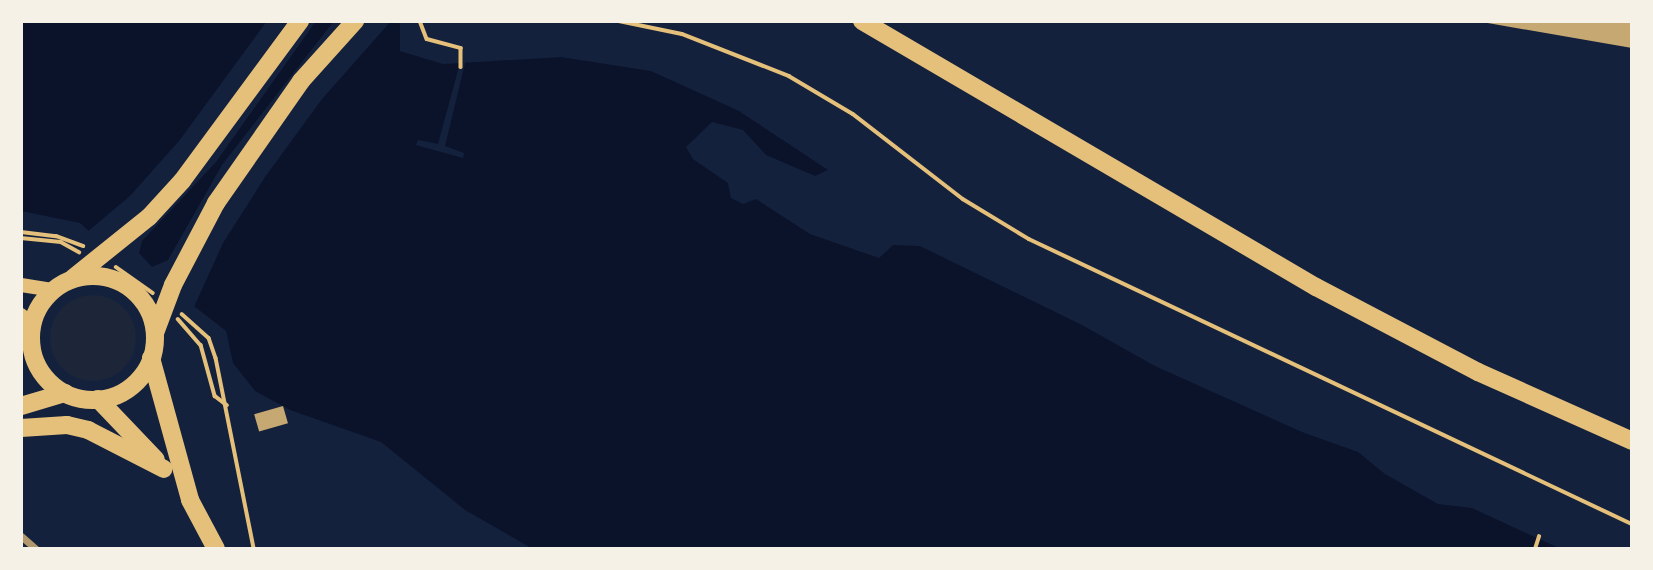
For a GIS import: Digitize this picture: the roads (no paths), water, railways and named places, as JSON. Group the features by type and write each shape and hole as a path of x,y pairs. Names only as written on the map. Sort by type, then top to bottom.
{"main road":[{"path":"65,393 40,371 26,351 26,320 54,290 149,217 182,181 300,21"},
{"path":"190,500 151,358 163,307 198,234 241,164 301,81 355,21"},
{"path":"862,21 1316,287 1478,372 1632,441"},
{"path":"72,278 100,276 127,287 147,309 155,333"},
{"path":"21,285 54,290"},
{"path":"21,406 65,393 98,399 125,390 151,358"},
{"path":"98,399 164,468 190,500 216,549"},
{"path":"1562,410 1632,430"},
{"path":"21,428 67,425 88,429 164,468"}],"street":[{"path":"21,536 36,549"}]}
